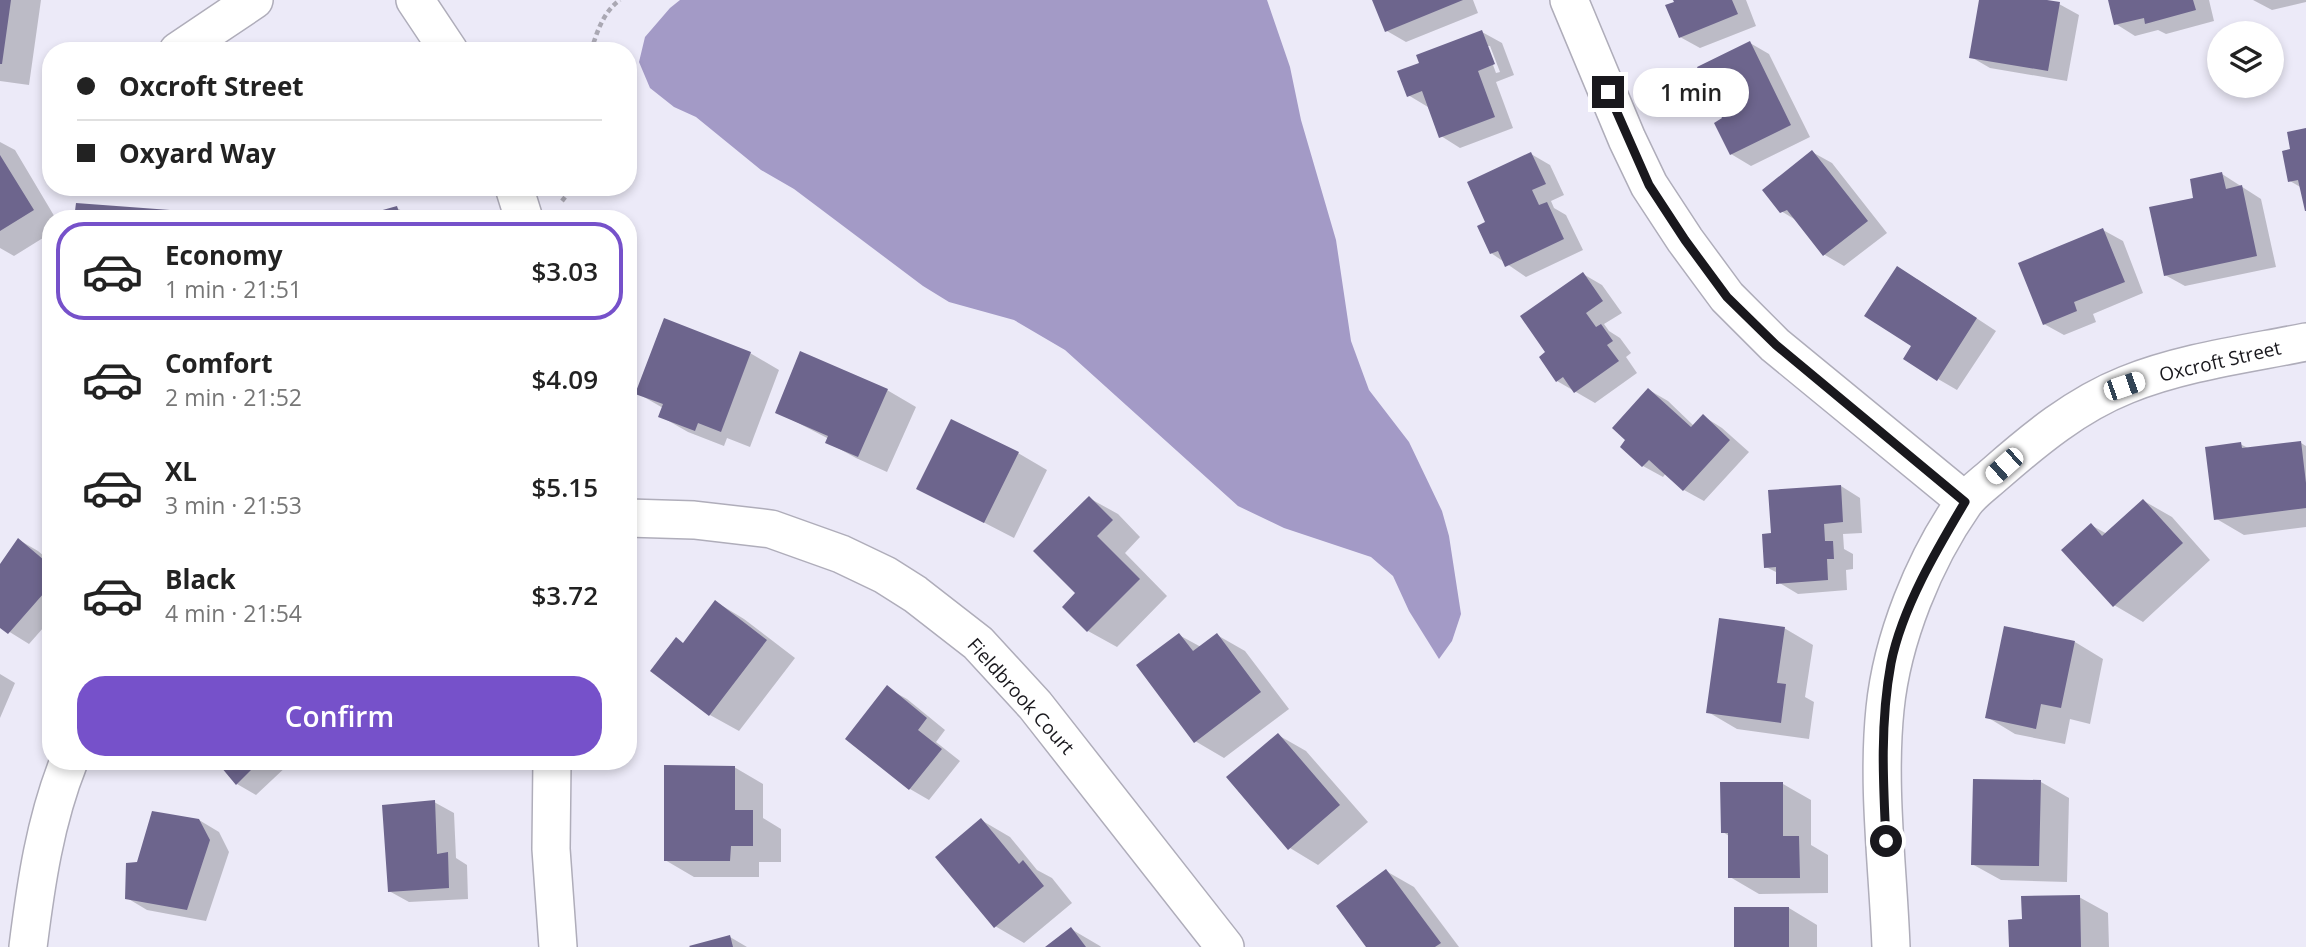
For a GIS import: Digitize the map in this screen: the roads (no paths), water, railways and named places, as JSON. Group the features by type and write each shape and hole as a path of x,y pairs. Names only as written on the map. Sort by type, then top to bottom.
{"street":[{"path":"191,42 254,0"},
{"path":"415,0 443,42"},
{"path":"1569,0 1649,185 1727,297 1776,345 1965,502"},
{"name":"Oxcroft Street","path":"1891,947 1883,744 1892,660 1909,610 1929,564 1965,502 2056,423 2124,386 2161,373 2306,342"},
{"name":"Fieldbrook Court","path":"637,518 694,520 771,529 841,554 885,575 915,594 978,643 1021,689 1224,947"},
{"path":"28,947 46,830 66,770"},
{"path":"552,770 552,860 558,947"}]}
